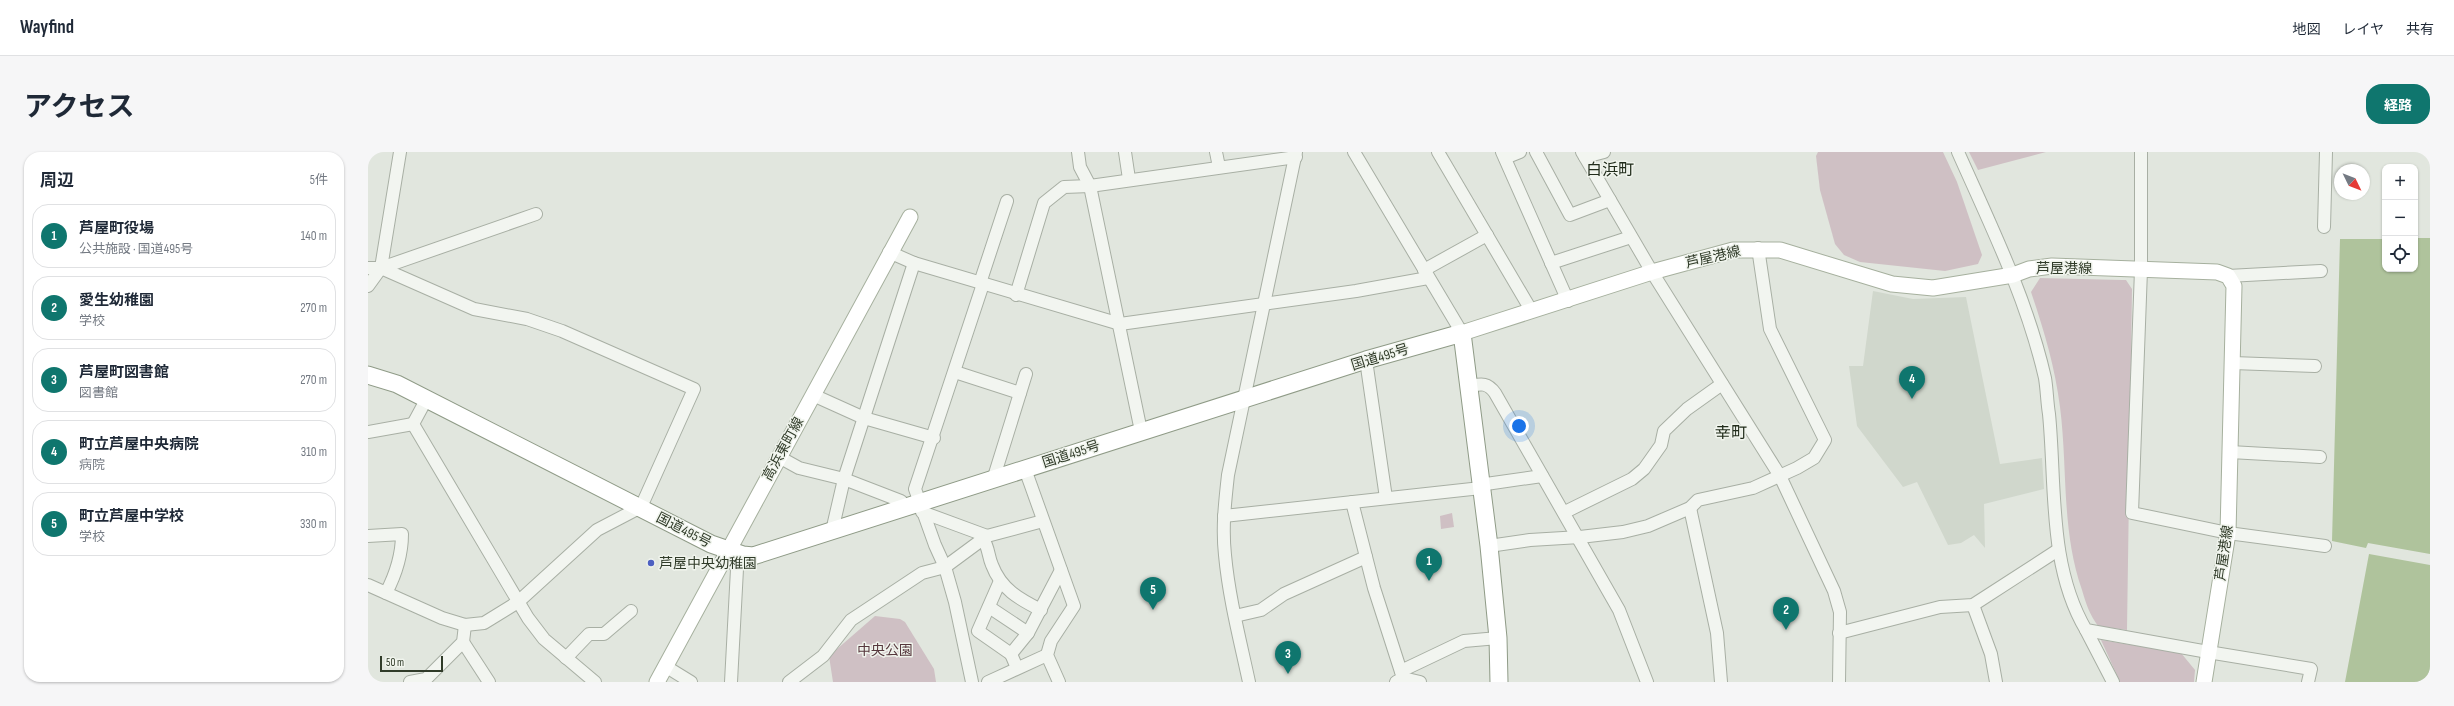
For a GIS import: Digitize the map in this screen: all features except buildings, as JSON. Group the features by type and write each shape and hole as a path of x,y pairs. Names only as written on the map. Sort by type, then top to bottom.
{"highway":[{"name":"国道495号","path":"368,375 397,384 426,400 641,507 710,544 727,550 753,556 903,509 920,508 993,480 1141,431 1244,400 1366,360 1462,333"},
{"path":"1462,333 1489,546 1498,638 1499,682"}],"main road":[{"name":"高浜東町線","path":"657,682 727,550 910,216"},
{"name":"芦屋港線","path":"1462,333 1531,310 1568,301 1652,272 1733,250 1758,248 1780,250 1805,256 1892,284 1933,288 2013,275 2029,269 2052,266 2217,272 2228,276 2234,286 2228,533 2204,682"}],"street":[{"path":"368,286 381,268 400,152"},
{"path":"1078,152 1080,167 1090,186 1120,324 1141,431"},
{"path":"1125,152 1129,179"},
{"path":"1216,152 1219,167"},
{"path":"1438,152 1531,310"},
{"path":"1520,152 1503,155 1568,301"},
{"path":"1536,152 1570,215 1610,200"},
{"path":"1604,152 1584,155 1652,272 1780,476 1834,591 1840,612 1839,682"},
{"path":"1958,152 2013,275 2045,379 2053,460 2058,550 2076,612 2112,682"},
{"path":"2141,152 2141,270 2132,513 2228,533 2325,546"},
{"path":"2324,227 2326,152"},
{"path":"1359,153 1426,274 1462,333"},
{"path":"1016,295 1044,203 1064,187 1090,186 1296,154 1228,475 1224,516 1225,555 1234,616 1249,682"},
{"path":"972,682 955,602 945,567 920,508 915,488 934,438 955,372 1006,200"},
{"path":"368,268 381,268 536,214"},
{"path":"889,252 914,263 1016,295 1120,324 1356,291 1426,274 1487,235"},
{"path":"1551,263 1631,237"},
{"path":"1489,546 1530,540 1580,537 1623,532 1648,526 1690,508 1698,500 1753,488 1814,458 1825,440 1770,329 1758,248"},
{"path":"832,531 844,479 914,263"},
{"path":"368,586 442,618 465,625 484,623 518,602 597,530 641,507 694,389 562,331 527,318 474,309 381,268"},
{"path":"2228,276 2321,271"},
{"path":"1366,360 1386,498"},
{"path":"2233,363 2315,366"},
{"path":"955,372 1020,393"},
{"path":"993,480 1026,374"},
{"path":"1469,386 1485,384 1490,386 1542,476 1580,537 1620,610 1647,682"},
{"path":"1565,512 1632,479 1644,470 1661,445 1664,432 1687,409 1722,384"},
{"path":"813,395 864,418 934,438"},
{"path":"413,424 426,400"},
{"path":"368,432 413,424"},
{"path":"413,424 518,602 544,638 595,682"},
{"path":"2230,452 2320,457"},
{"path":"779,456 799,468 844,479 901,501 903,509"},
{"path":"1025,469 1074,606 1051,641 1047,655 1059,682"},
{"path":"1224,516 1481,488 1486,484 1542,476"},
{"path":"1352,502 1400,677"},
{"path":"920,508 985,538"},
{"path":"1690,508 1717,633 1722,682"},
{"path":"789,682 823,656 851,620 922,573 945,567 985,538 1043,521"},
{"path":"368,536 402,534 402,548 395,576 386,593"},
{"path":"985,538 991,565 1000,581 1014,596 1041,610"},
{"path":"727,550 737,569 731,682"},
{"path":"1840,633 1940,607 1973,605 2058,550"},
{"path":"1234,616 1261,610 1284,594 1366,557"},
{"path":"1011,654 1028,633 1061,570"},
{"path":"1000,581 978,631 1011,654 1016,668"},
{"path":"1973,605 1991,654 1996,682"},
{"path":"989,607 1028,633"},
{"path":"566,658 589,634 604,634 630,611"},
{"path":"410,682 426,679 463,642 465,625"},
{"path":"2086,630 2311,669 2308,682"},
{"path":"1400,677 1464,641 1498,638"},
{"path":"463,642 489,682"},
{"path":"988,682 1047,655"},
{"path":"665,666 692,682"},
{"path":"1400,677 1420,682"}],"shaded area":[{"path":"2418,238 2430,238 2430,554 2368,543 2366,548 2332,541 2340,239 2382,239 2382,272 2418,272"},
{"path":"1873,291 1913,299 1966,297 2000,464 2042,458 2044,489 1984,504 1985,548 1974,535 1961,543 1948,545 1917,482 1903,487 1857,426 1849,366 1863,366"},
{"path":"2369,554 2430,565 2430,682 2345,682"}],"green space":[{"path":"1818,152 1943,152 1957,182 1982,255 1978,264 1945,271 1860,262 1844,255 1835,244 1820,190 1816,156"},
{"path":"1969,152 2046,152 1978,170"},
{"path":"2040,278 2126,280 2132,289 2127,630 2098,626 2087,605 2075,567 2068,522 2058,392 2048,349 2031,292"},
{"path":"1452,513 1454,527 1441,529 1440,516"},
{"name":"中央公園","path":"875,616 900,619 905,622 934,669 936,682 833,682 829,656"},
{"path":"2101,640 2181,653 2195,670 2194,682 2120,682"}],"place":[{"name":"町立芦屋中央病院","path":"1912,399"},
{"name":"芦屋中央幼稚園","path":"651,563"},
{"name":"芦屋町役場","path":"1429,581"},
{"name":"町立芦屋中学校","path":"1153,610"},
{"name":"愛生幼稚園","path":"1786,630"},
{"name":"芦屋町図書館","path":"1288,674"}],"district":[{"name":"白浜町","path":"1610,170"},
{"name":"幸町","path":"1731,433"}]}
